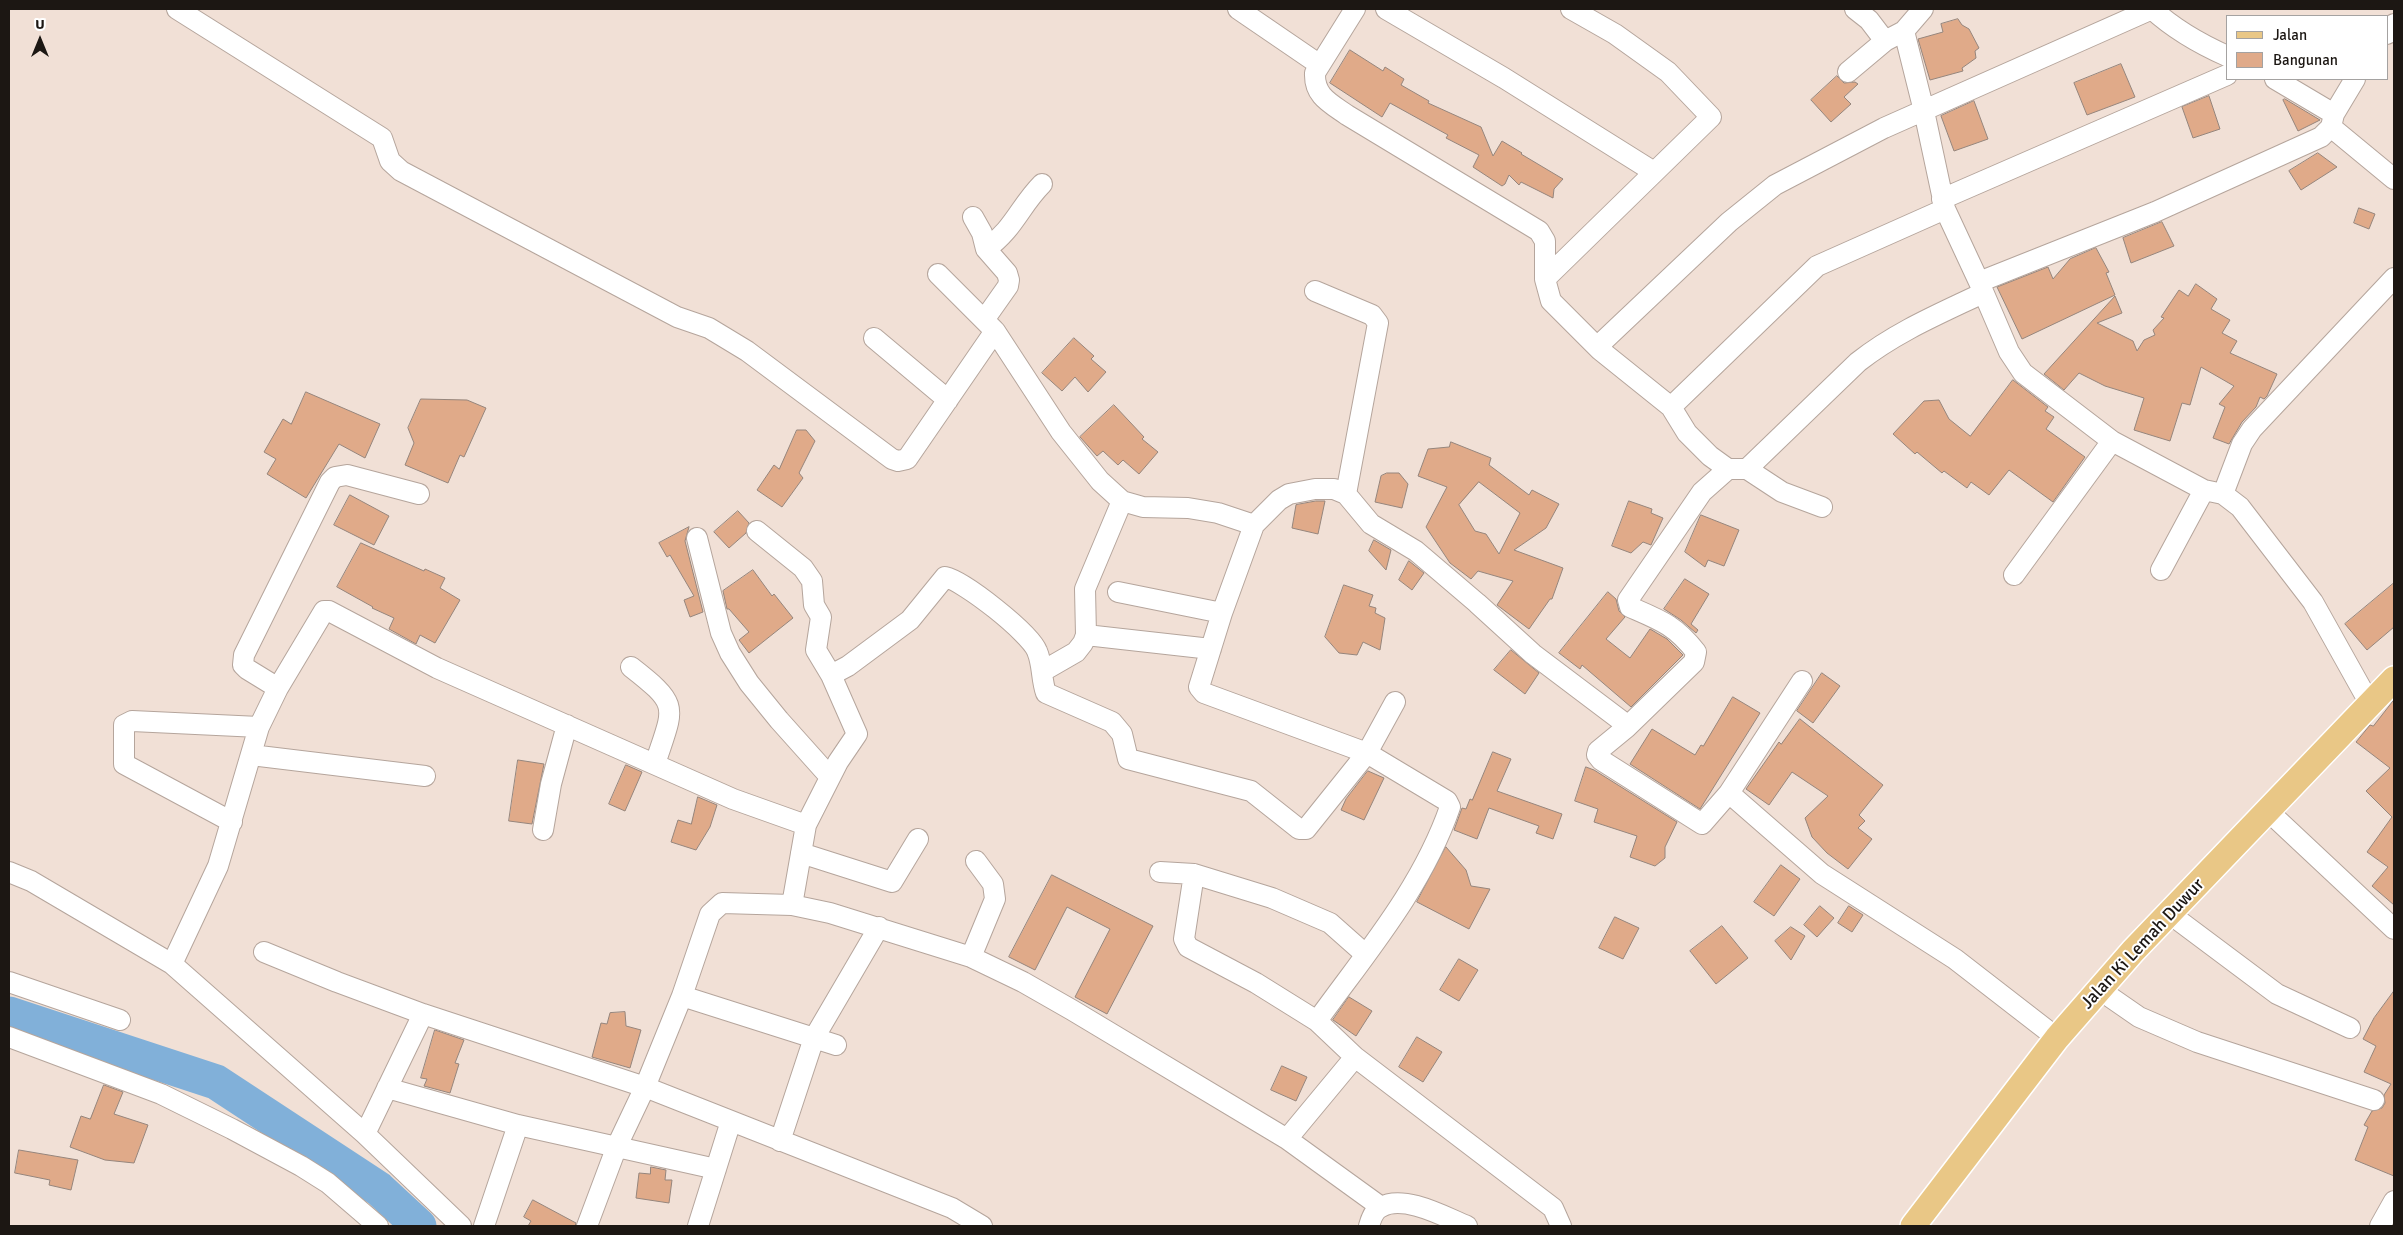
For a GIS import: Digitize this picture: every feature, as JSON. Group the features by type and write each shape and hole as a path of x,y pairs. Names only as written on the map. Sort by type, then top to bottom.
{"main road":[{"name":"Jalan Ki Lemah Duwur","path":"1913,1226 2057,1038 2170,914 2394,679"}],"street":[{"path":"177,9 382,138 390,161 401,171 677,317 709,328 747,351 892,459 898,461 907,459 948,400 990,326 1008,286 1007,272 986,249 982,233 972,217"},
{"path":"1238,9 1320,65"},
{"path":"1355,9 1315,73 1315,83 1320,96 1356,120 1539,231 1545,241 1545,279 1551,301 1600,350 1671,407 1686,433 1710,456 1723,477 1782,492 1822,507"},
{"path":"1386,9 1504,78 1654,172"},
{"path":"1545,279 1711,117 1668,72 1614,34 1571,9"},
{"path":"1856,9 1869,20 1885,41"},
{"path":"1848,72 1885,41 1904,31 1923,9"},
{"path":"1598,346 1729,222 1775,185 1863,138 2152,9 2205,46 2226,56"},
{"path":"1904,31 1924,111 1943,204 2009,352 2023,374 2112,441 2240,507 2314,602 2370,704"},
{"path":"1671,407 1817,266 1943,204 2226,75"},
{"path":"2275,80 2332,121 2394,179"},
{"path":"1802,681 1729,793 1702,824 1601,760 1597,755 1598,751 1694,662 1696,652 1672,626 1627,604 1632,592 1723,477 1858,362 1905,330 1981,288 2321,137 2354,80"},
{"path":"986,249 1001,238 1033,193 1042,184"},
{"path":"938,274 990,326 1061,432 1100,481 1122,500 1143,507 1188,508 1218,513 1254,525"},
{"path":"2161,570 2252,429 2394,278"},
{"path":"1315,290 1372,315 1378,323 1346,494"},
{"path":"874,338 948,400"},
{"path":"2014,575 2112,441"},
{"path":"278,688 247,669 243,665 244,655 330,482 335,477 347,475 419,494"},
{"path":"1317,1021 1365,954 1387,927 1415,882 1441,833 1450,807 1447,801 1367,753 1201,692 1200,684 1222,613 1254,525 1279,500 1289,494 1315,489 1334,489 1346,494 1371,524 1416,551 1477,602 1533,654 1627,725"},
{"path":"1043,671 1076,652 1086,635 1085,589 1122,500"},
{"path":"757,531 803,568 812,581 814,605 821,617 816,650 832,674 856,734 833,771 806,825 792,905"},
{"path":"698,538 721,633 730,653 749,683 779,720 833,771"},
{"path":"832,674 848,666 910,620 945,577 1005,615 1022,630 1037,650 1046,692 1119,727 1128,760 1251,791 1302,830 1306,829 1367,753 1395,702"},
{"path":"1118,592 1222,613"},
{"path":"172,964 218,866 259,727 278,688 322,612 328,610 437,668 733,799 806,825"},
{"path":"1086,635 1211,649"},
{"path":"631,667 661,690 670,710 655,764"},
{"path":"232,822 124,764 124,725 132,721 259,727"},
{"path":"543,830 551,784 567,725"},
{"path":"251,755 425,776"},
{"path":"1729,793 1822,874 1954,959 2057,1038"},
{"path":"2268,811 2394,929"},
{"path":"801,853 892,882 918,839"},
{"path":"971,957 995,899 993,884 976,861"},
{"path":"9,872 31,881 172,964 364,1134 461,1226"},
{"path":"1160,872 1194,874 1272,898 1330,923 1365,954"},
{"path":"1194,874 1184,939 1186,944 1256,983 1317,1021 1355,1057 1552,1208 1561,1226"},
{"path":"587,1226 617,1146 645,1087 682,996 710,914 718,905 730,903 792,905 830,912 971,957 1048,996 1287,1139 1381,1206 1409,1204 1467,1226"},
{"path":"2170,914 2278,994 2350,1028"},
{"path":"780,1141 814,1038 879,927"},
{"path":"264,952 423,1014 645,1087 952,1208 982,1226"},
{"path":"9,982 120,1020"},
{"path":"2100,990 2139,1017 2197,1042 2374,1100"},
{"path":"682,996 836,1045"},
{"path":"364,1134 423,1014"},
{"path":"9,1038 161,1094 232,1129 301,1166 328,1183 378,1226"},
{"path":"1287,1139 1355,1057"},
{"path":"387,1088 518,1125 716,1169"},
{"path":"698,1226 731,1121"},
{"path":"484,1226 518,1125"},
{"path":"2380,1226 2394,1201"},
{"path":"1369,1226 1373,1214 1381,1206"}],"building":[{"path":"1958,19 1962,25 1969,29 1979,48 1975,51 1976,58 1962,68 1963,71 1930,80 1918,39 1943,32 1941,24"},
{"path":"1350,50 1383,71 1385,67 1404,79 1401,85 1429,101 1428,103 1481,127 1493,156 1502,141 1563,179 1554,189 1553,198 1521,182 1519,185 1509,175 1502,186 1473,167 1479,155 1446,138 1448,135 1390,103 1382,117 1330,83"},
{"path":"2121,64 2135,97 2087,115 2074,83"},
{"path":"1837,76 1844,83 1855,82 1858,84 1844,97 1851,104 1831,122 1811,100"},
{"path":"2209,96 2220,129 2193,138 2182,107"},
{"path":"2285,99 2320,120 2298,131 2283,100"},
{"path":"1974,101 1988,139 1954,151 1941,116"},
{"path":"2318,153 2337,167 2301,190 2289,171"},
{"path":"2359,208 2375,214 2369,229 2354,223"},
{"path":"2162,222 2174,246 2131,263 2123,238"},
{"path":"2096,248 2109,272 2106,273 2115,295 2022,339 1997,287 2048,267 2053,279 2070,259"},
{"path":"2196,284 2217,299 2211,309 2230,320 2222,333 2237,341 2230,353 2277,374 2267,396 2264,399 2260,397 2256,407 2242,422 2229,444 2213,438 2225,407 2219,404 2234,386 2201,367 2190,405 2182,403 2170,441 2134,430 2144,398 2105,386 2079,373 2064,390 2044,374 2115,296 2122,313 2097,323 2133,341 2137,351 2144,340 2155,335 2153,330 2164,318 2161,317 2179,290 2188,296"},
{"path":"1074,338 1094,356 1091,359 1106,372 1088,392 1075,377 1062,391 1042,373"},
{"path":"2013,380 2048,407 2045,411 2054,417 2046,429 2085,457 2053,502 2009,470 1989,495 1971,482 1967,488 1944,471 1942,473 1917,452 1915,454 1893,434 1924,401 1939,400 1949,419 1970,436"},
{"path":"306,392 380,424 365,458 339,444 306,498 267,474 276,459 264,452 283,419 291,424"},
{"path":"421,399 467,400 486,408 464,457 460,455 448,483 405,465 414,443 408,428"},
{"path":"1114,405 1144,437 1142,439 1158,452 1139,474 1123,460 1118,465 1103,451 1097,456 1080,437"},
{"path":"797,430 806,430 815,441 799,473 803,478 782,507 757,490 774,465 779,469"},
{"path":"1451,442 1491,458 1489,465 1529,495 1532,490 1559,504 1546,528 1514,550 1563,568 1552,599 1550,599 1529,629 1497,605 1513,581 1478,571 1471,579 1450,563 1426,527 1447,487 1418,476 1428,449 1449,447","holes":["1479,482 1520,513 1499,554 1486,534 1475,531 1459,505"]},
{"path":"1387,473 1399,473 1408,484 1402,508 1375,502 1381,476"},
{"path":"350,495 389,516 374,545 334,525"},
{"path":"1325,501 1318,534 1292,528 1296,505"},
{"path":"1629,501 1652,509 1651,513 1663,518 1651,545 1643,542 1631,553 1612,546"},
{"path":"738,511 749,523 746,533 729,548 714,532"},
{"path":"1701,515 1739,530 1724,566 1708,560 1705,567 1685,552"},
{"path":"689,527 685,541 703,612 690,617 684,600 694,596 670,555 667,557 659,543"},
{"path":"1374,540 1391,550 1386,570 1369,551"},
{"path":"361,543 424,571 425,569 445,578 440,588 460,600 435,643 420,635 416,644 389,629 394,618 372,608 337,587"},
{"path":"1409,561 1424,573 1412,590 1399,580"},
{"path":"753,570 772,596 774,594 793,618 749,653 739,640 749,632 727,609 723,591"},
{"path":"1685,579 1709,594 1691,624 1698,630 1696,633 1664,609"},
{"path":"2394,583 2394,627 2367,650 2345,624"},
{"path":"1344,585 1373,595 1369,606 1376,608 1375,613 1385,618 1380,650 1363,642 1357,655 1339,653 1325,637"},
{"path":"1608,592 1616,599 1619,611 1625,617 1606,639 1630,658 1650,629 1667,639 1683,655 1631,707 1582,665 1580,669 1559,653"},
{"path":"1511,650 1539,673 1525,694 1494,670"},
{"path":"1822,673 1840,686 1813,723 1797,711"},
{"path":"1733,697 1760,713 1700,809 1630,764 1652,729 1695,755 1701,745 1703,746"},
{"path":"2394,700 2394,905 2372,886 2388,867 2367,852 2392,817 2366,791 2390,768 2356,742 2370,725 2373,726"},
{"path":"1800,719 1883,785 1859,815 1865,821 1858,828 1872,839 1848,869 1827,853 1812,837 1805,818 1828,796 1792,772 1769,805 1746,789 1779,742 1781,744"},
{"path":"1493,752 1511,759 1497,791 1562,814 1553,839 1536,833 1539,826 1489,808 1477,839 1454,830 1462,808 1466,809 1470,799 1472,800"},
{"path":"518,760 544,764 532,824 509,821"},
{"path":"626,765 642,772 625,811 609,804"},
{"path":"1586,767 1594,770 1677,822 1665,847 1665,858 1655,866 1630,857 1637,836 1594,822 1598,809 1575,801"},
{"path":"1368,771 1384,778 1364,820 1341,810 1346,799"},
{"path":"698,797 717,805 710,827 696,850 671,842 678,820 691,824"},
{"path":"1446,847 1466,870 1471,886 1490,889 1469,929 1417,902"},
{"path":"1781,865 1800,879 1774,916 1754,902"},
{"path":"1052,875 1153,926 1107,1014 1075,997 1110,929 1067,907 1035,970 1009,957"},
{"path":"1820,906 1834,918 1817,937 1804,925"},
{"path":"1849,906 1863,915 1852,932 1838,923"},
{"path":"1615,917 1639,928 1623,959 1599,948"},
{"path":"1722,926 1748,958 1716,984 1690,951"},
{"path":"1791,927 1805,936 1791,960 1775,941"},
{"path":"1459,959 1478,970 1459,1001 1440,990"},
{"path":"2394,991 2394,1176 2355,1160 2368,1127 2364,1125 2372,1111 2382,1108 2385,1103 2384,1095 2391,1084 2364,1072 2376,1046 2363,1039 2374,1018"},
{"path":"1349,997 1372,1011 1356,1036 1333,1020"},
{"path":"625,1012 626,1026 641,1030 630,1068 592,1057 601,1023 607,1024 610,1013"},
{"path":"435,1030 464,1040 455,1063 459,1064 450,1093 424,1086 427,1079 421,1078"},
{"path":"1417,1037 1442,1052 1423,1082 1399,1067"},
{"path":"1282,1066 1307,1077 1296,1101 1271,1090"},
{"path":"104,1085 123,1092 114,1114 148,1125 134,1163 105,1160 70,1147 81,1116 90,1119"},
{"path":"19,1150 78,1160 71,1190 49,1185 50,1180 15,1173"},
{"path":"651,1167 666,1170 665,1180 672,1180 669,1203 636,1198 639,1173 650,1174"},
{"path":"533,1200 576,1223 575,1226 528,1226 531,1221 524,1217"}],"waterway":[{"path":"9,1014 216,1082 379,1189 419,1226"}]}
